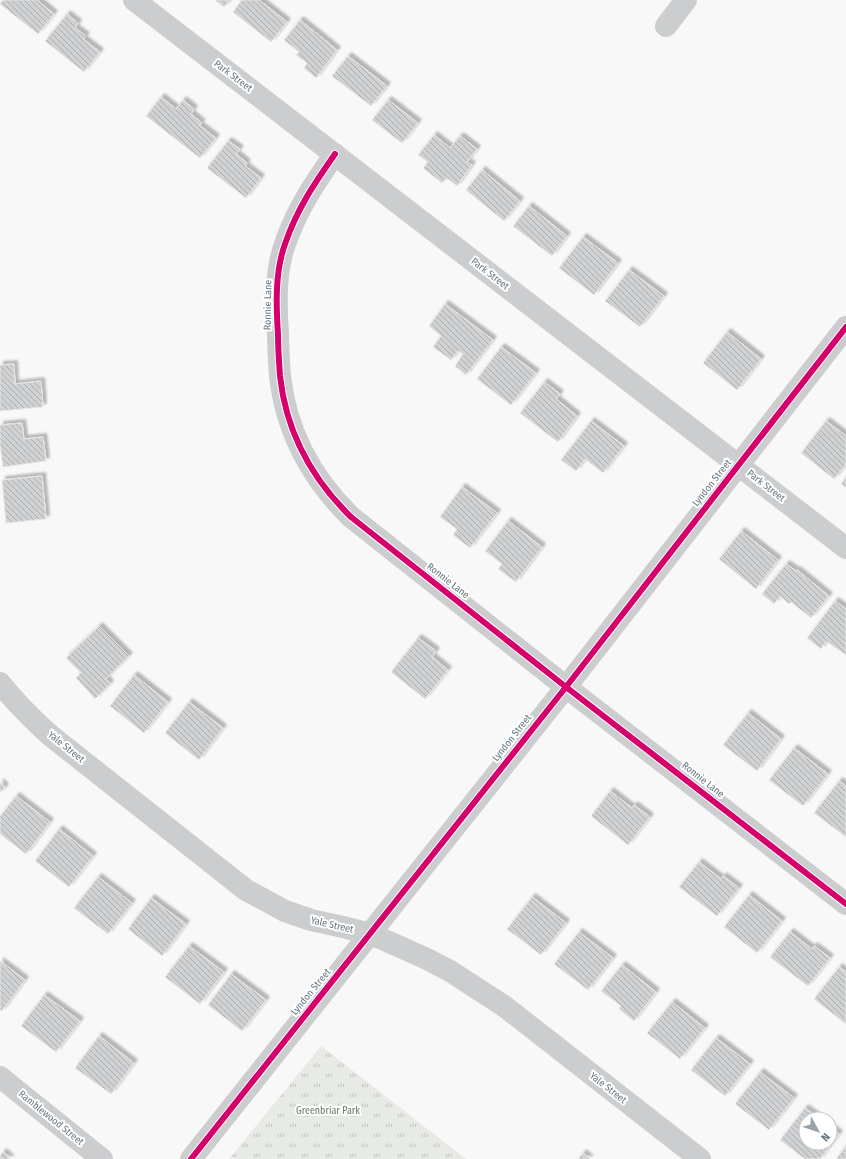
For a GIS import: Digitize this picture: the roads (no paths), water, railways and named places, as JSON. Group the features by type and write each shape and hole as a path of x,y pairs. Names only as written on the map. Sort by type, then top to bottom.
{"street":[{"name":"Park Street","path":"134,0 846,548"},
{"path":"666,26 686,0"},
{"name":"Ronnie Lane","path":"335,154 316,180 298,211 285,245 278,274 276,310 280,377 286,408 298,444 324,488 336,503 351,517 566,687 846,904"},
{"name":"Lyndon Street","path":"191,1159 566,687 846,327"},
{"name":"Yale Street","path":"0,683 28,716 51,736 246,890 285,911 311,920 371,934 450,971 489,995 700,1159"},
{"name":"Ramblewood Street","path":"0,1077 102,1159"}],"park label":[{"name":"Greenbriar Park","path":"328,1111"}]}
